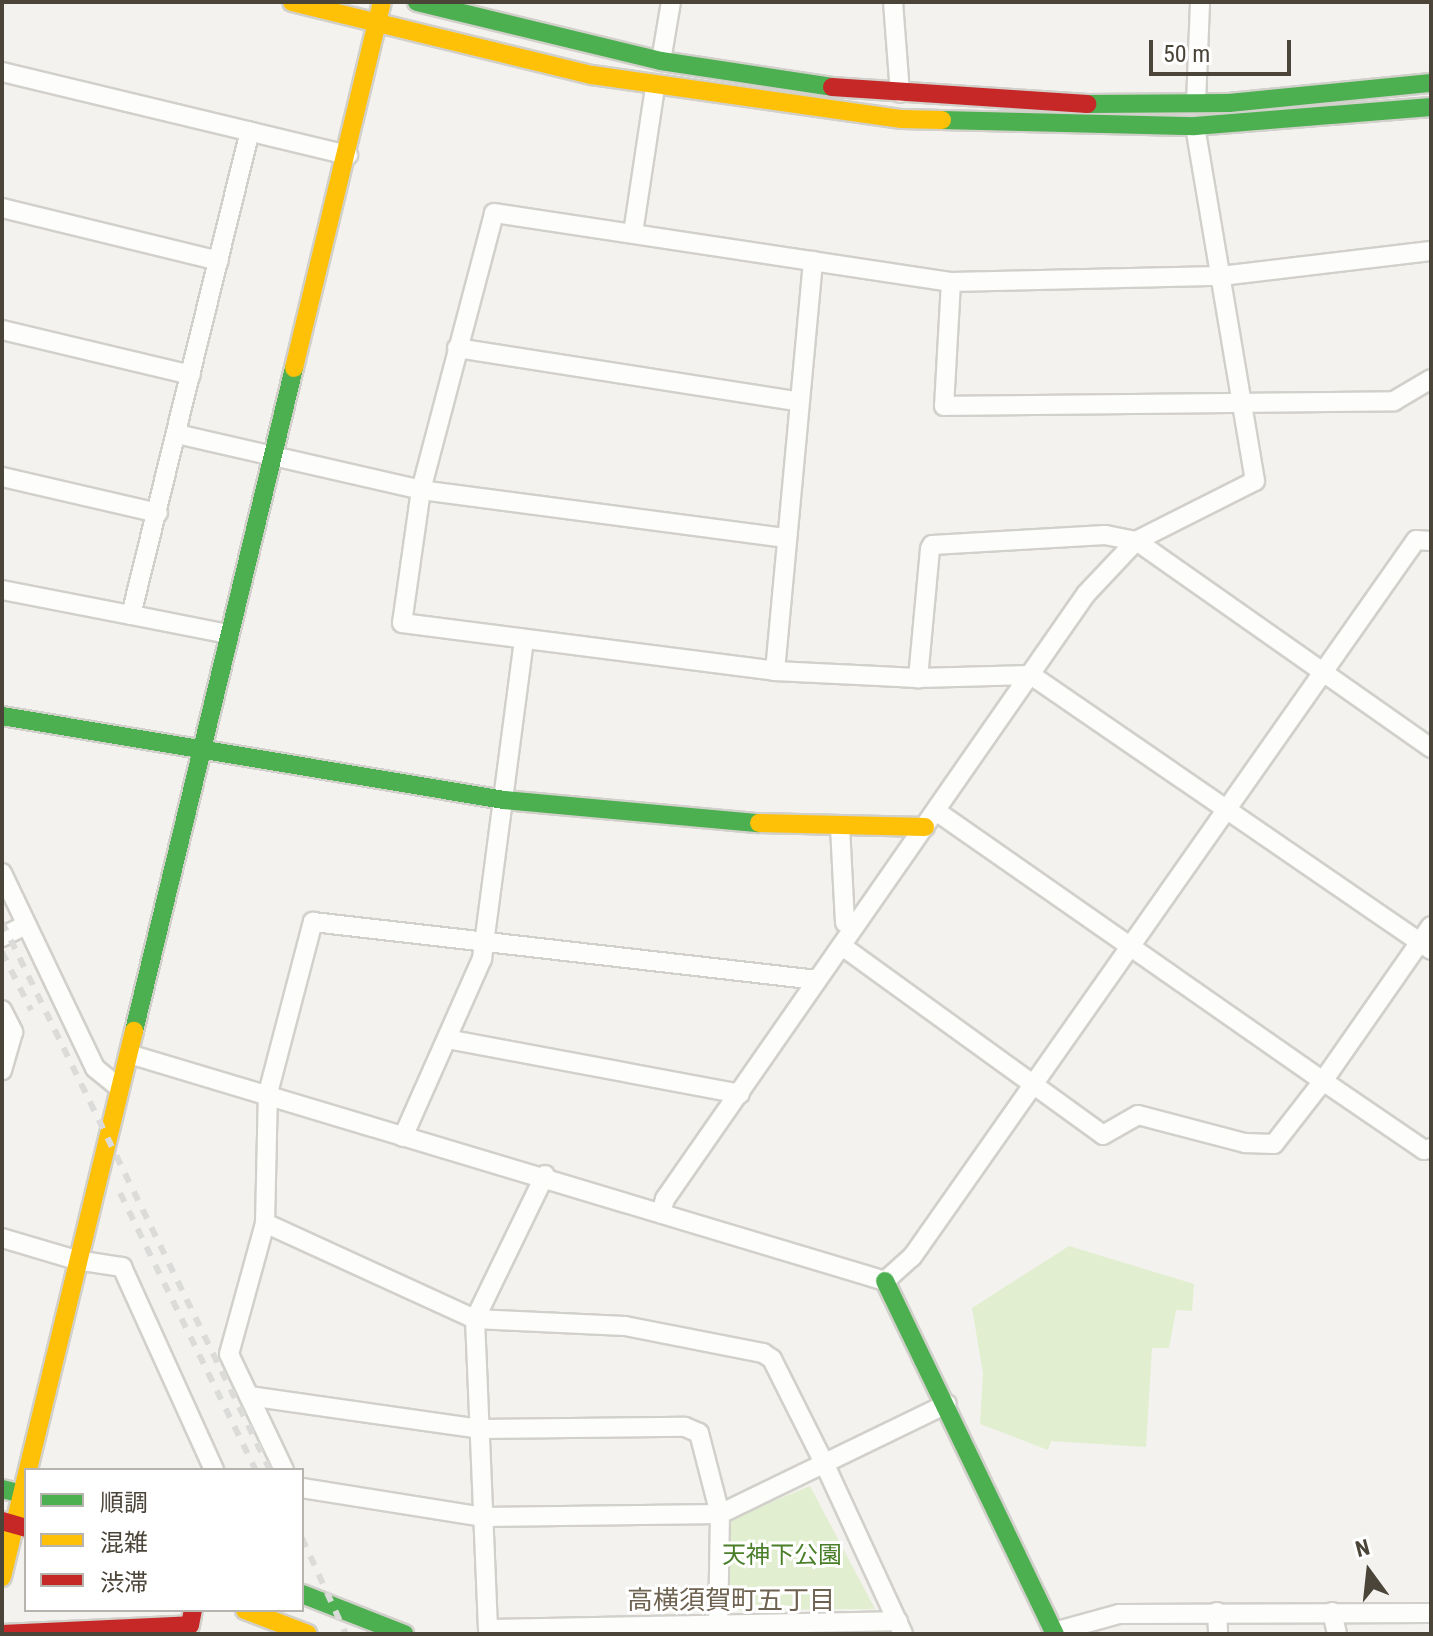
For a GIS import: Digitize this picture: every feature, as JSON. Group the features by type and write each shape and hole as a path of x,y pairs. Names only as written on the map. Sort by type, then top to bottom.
{"main road":[{"path":"292,2 655,87 902,119 1195,126 1431,107"},
{"path":"2,1577 14,1524 16,1493 129,1054 200,748 348,155 382,2"},
{"path":"417,2 661,61 773,81 1031,104 1196,103 1431,83"},
{"path":"2,716 504,800 840,827 930,819"},
{"path":"885,1281 947,1404 1054,1633"},
{"path":"304,1595 404,1634"},
{"path":"2,1634 190,1625 193,1612"},
{"path":"250,1612 308,1634"}],"street":[{"path":"661,61 671,2"},
{"path":"893,2 900,93"},
{"path":"1196,103 1200,2"},
{"path":"2,72 348,155"},
{"path":"633,233 655,87"},
{"path":"661,1213 665,1199 1086,594 1136,541 1255,481 1195,126"},
{"path":"131,615 250,131"},
{"path":"2,208 219,261"},
{"path":"1425,946 1031,675 918,678 775,671 402,623 421,490 494,213 951,282 1221,276 1431,251"},
{"path":"775,671 797,401 813,261"},
{"path":"951,282 944,406 1394,401 1431,379"},
{"path":"2,330 191,375"},
{"path":"457,348 797,401"},
{"path":"177,434 421,490 785,538"},
{"path":"2,477 158,513"},
{"path":"918,678 932,545 1105,535 1136,541 1431,748"},
{"path":"129,1054 268,1093 403,1137 545,1175 885,1281 912,1257 1416,540 1431,541"},
{"path":"2,590 228,634"},
{"path":"403,1137 447,1039 486,938 524,639"},
{"path":"930,819 1130,946 1424,1150 1431,1148"},
{"path":"840,827 845,923"},
{"path":"2,873 95,1068 120,1088"},
{"path":"283,1468 229,1354 265,1223 268,1093 313,922 486,938 817,980"},
{"path":"2,937 26,925"},
{"path":"842,946 1103,1135 1138,1115 1235,1141 1274,1144 1425,946 1431,926"},
{"path":"2,1010 13,1032 2,1070"},
{"path":"447,1039 740,1094"},
{"path":"265,1223 475,1319 625,1326 763,1353 772,1359 825,1465 900,1628 488,1629 475,1319 545,1175"},
{"path":"2,1238 76,1260 122,1267 213,1468"},
{"path":"249,1396 480,1429 685,1427 699,1433 720,1514 719,1630"},
{"path":"304,1488 483,1517 720,1514 947,1404"},
{"path":"1217,1612 1218,1634"},
{"path":"1332,1612 1337,1634"},
{"path":"1054,1633 1111,1615 1431,1613"}],"green space":[{"path":"1069,1246 1194,1284 1192,1311 1176,1310 1169,1348 1152,1348 1146,1447 1051,1441 1048,1450 980,1424 983,1373 972,1308"},
{"name":"天神下公園","path":"810,1486 875,1609 732,1610 724,1529 731,1519"}],"railway":[{"path":"2,922 269,1468"},
{"path":"2,952 31,1010"},
{"path":"120,1193 255,1468"},
{"path":"304,1542 346,1634"}],"traffic: fast":[{"path":"417,2 661,61 832,87"},
{"path":"1087,104 1229,103 1431,83"},
{"path":"942,120 1195,126 1431,107"},
{"path":"134,1031 294,368"},
{"path":"2,716 504,800 759,823"},
{"path":"885,1281 1055,1634"},
{"path":"2,1489 24,1494"},
{"path":"304,1595 404,1634"}],"traffic: slow":[{"path":"292,2 592,75 902,119 942,120"},
{"path":"294,368 382,2"},
{"path":"759,823 925,827"},
{"path":"28,1468 134,1031"},
{"path":"2,1577 24,1486"},
{"path":"250,1612 308,1634"}],"traffic: jam":[{"path":"832,87 1087,104"},
{"path":"2,1521 24,1527"},
{"path":"2,1634 190,1625 193,1612"}],"district":[{"name":"高横須賀町五丁目","path":"731,1601"}]}
